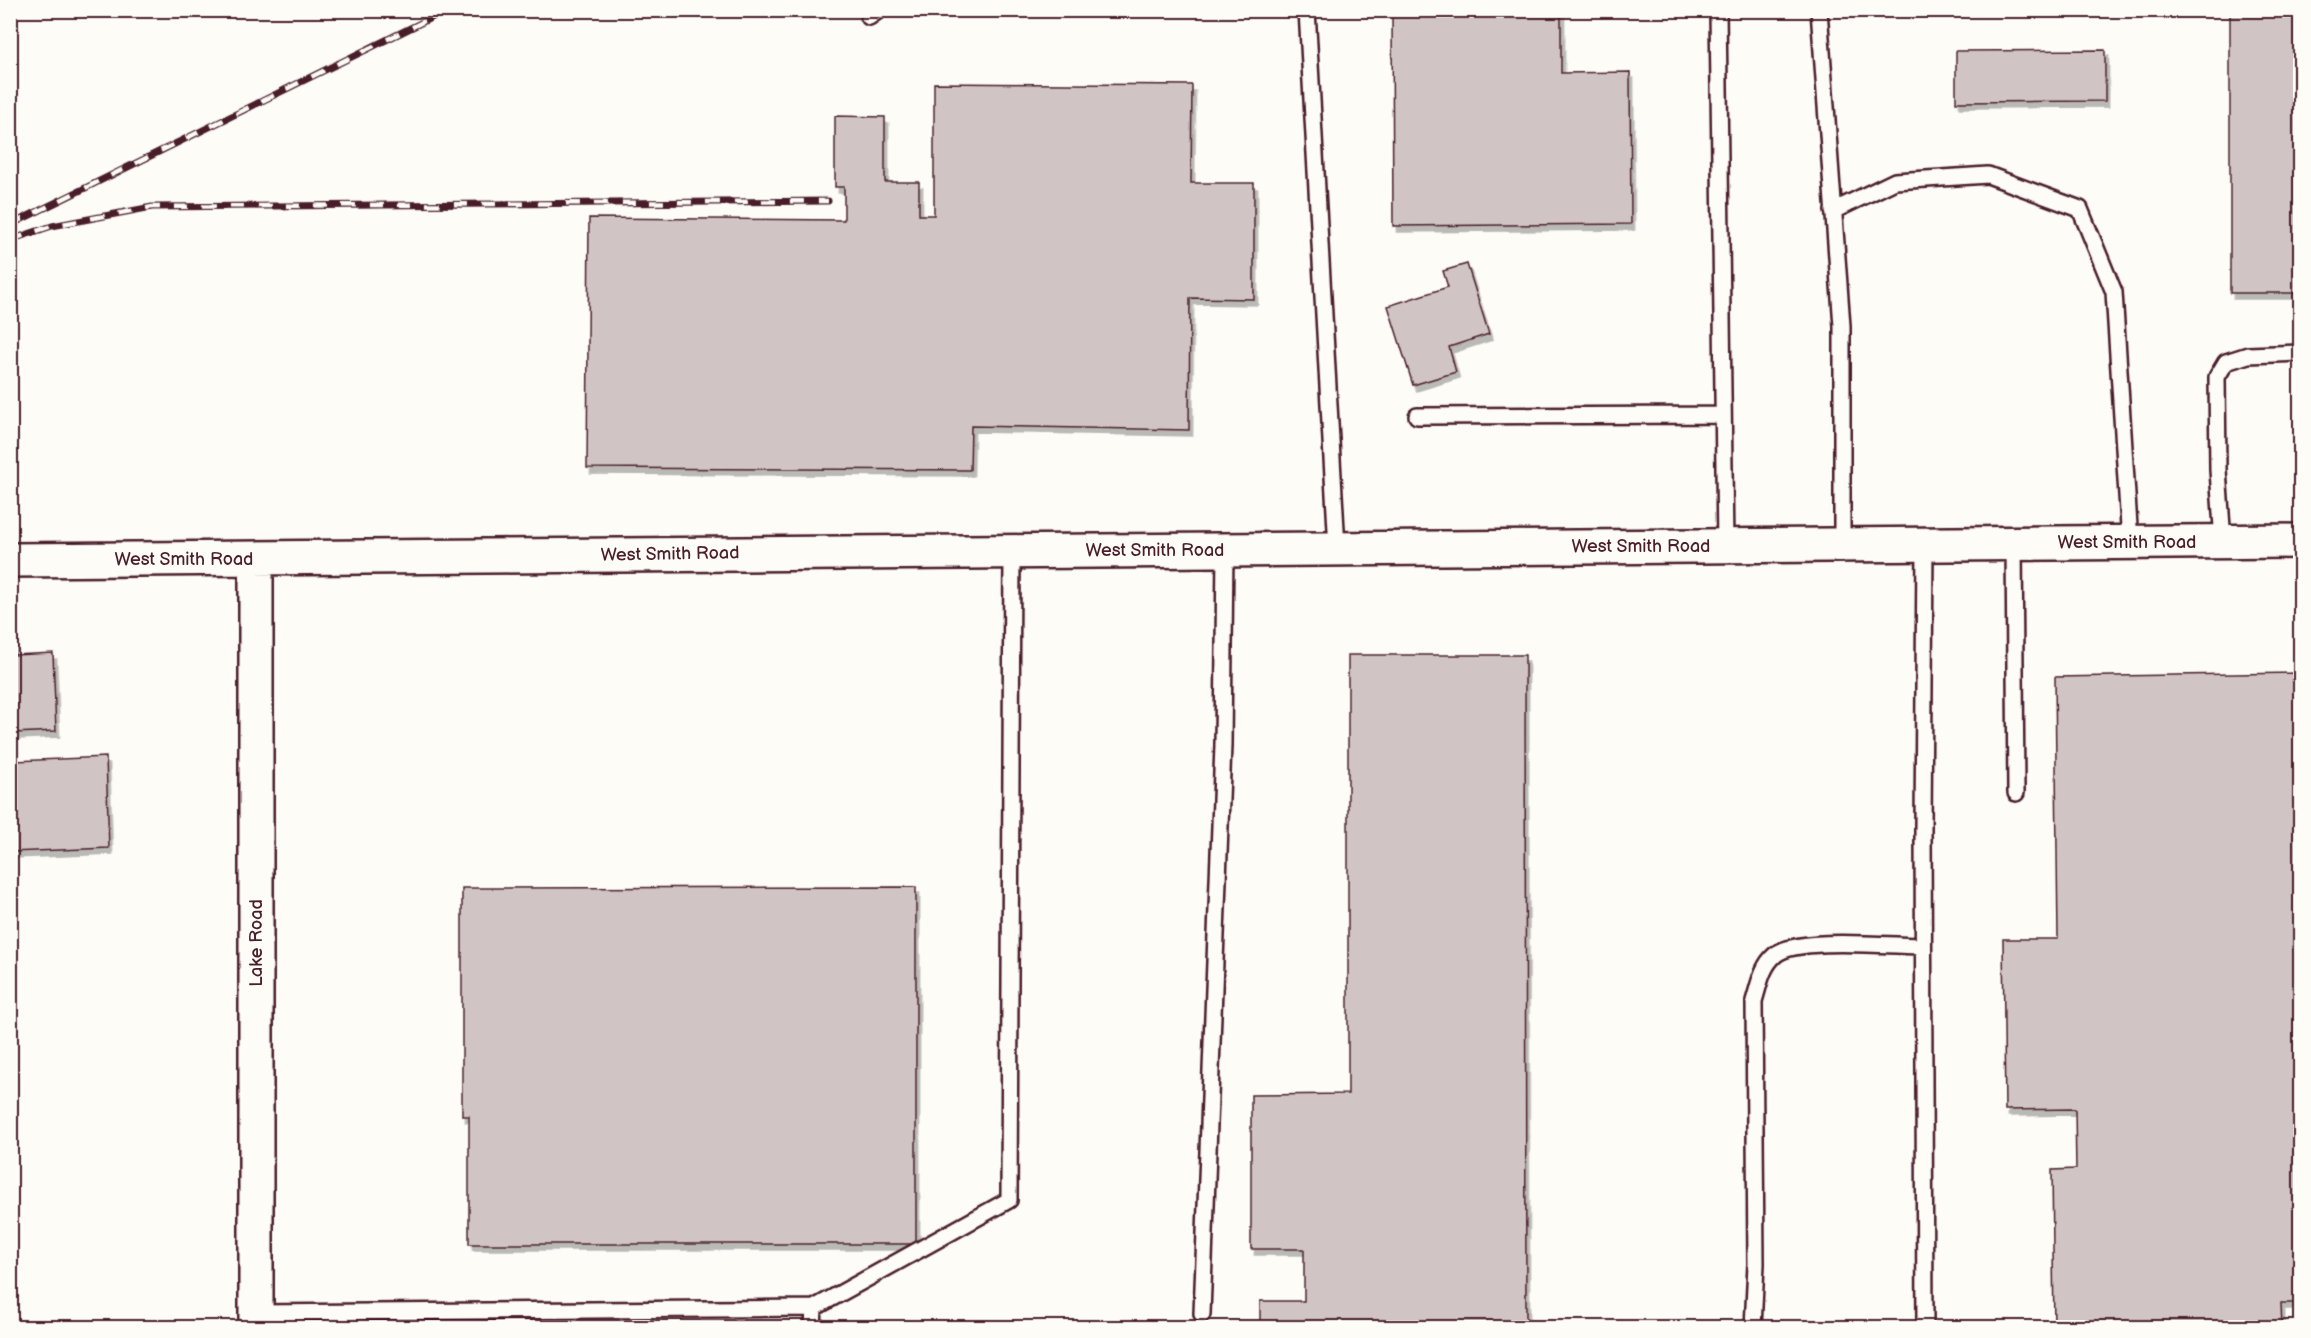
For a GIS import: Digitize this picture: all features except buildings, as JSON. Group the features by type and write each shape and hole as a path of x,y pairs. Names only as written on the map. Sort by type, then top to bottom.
{"street":[{"name":"West Smith Road","path":"10,560 2301,541"},
{"name":"Lake Road","path":"256,559 256,1320"}],"lane":[{"path":"1307,10 1336,548"},
{"path":"1718,10 1725,545"},
{"path":"1819,10 1842,326 1842,545"},
{"path":"1833,210 1895,181 1988,175 2080,209 2114,292 2130,542"},
{"path":"2223,542 2218,470 2217,377 2226,362 2248,355 2301,353"},
{"path":"1417,416 1723,415"},
{"path":"2014,543 2016,793"},
{"path":"1925,544 1923,946 1925,1328"},
{"path":"1202,1314 1223,745 1225,549"},
{"path":"256,1320 814,1308 1009,1200 1012,551"},
{"path":"1753,1328 1756,1264 1754,1001 1762,971 1776,954 1805,944 1923,946"},
{"path":"813,1328 814,1308"}],"railway":[{"path":"10,225 447,10"},
{"path":"10,240 52,226 152,207 828,201"}]}
